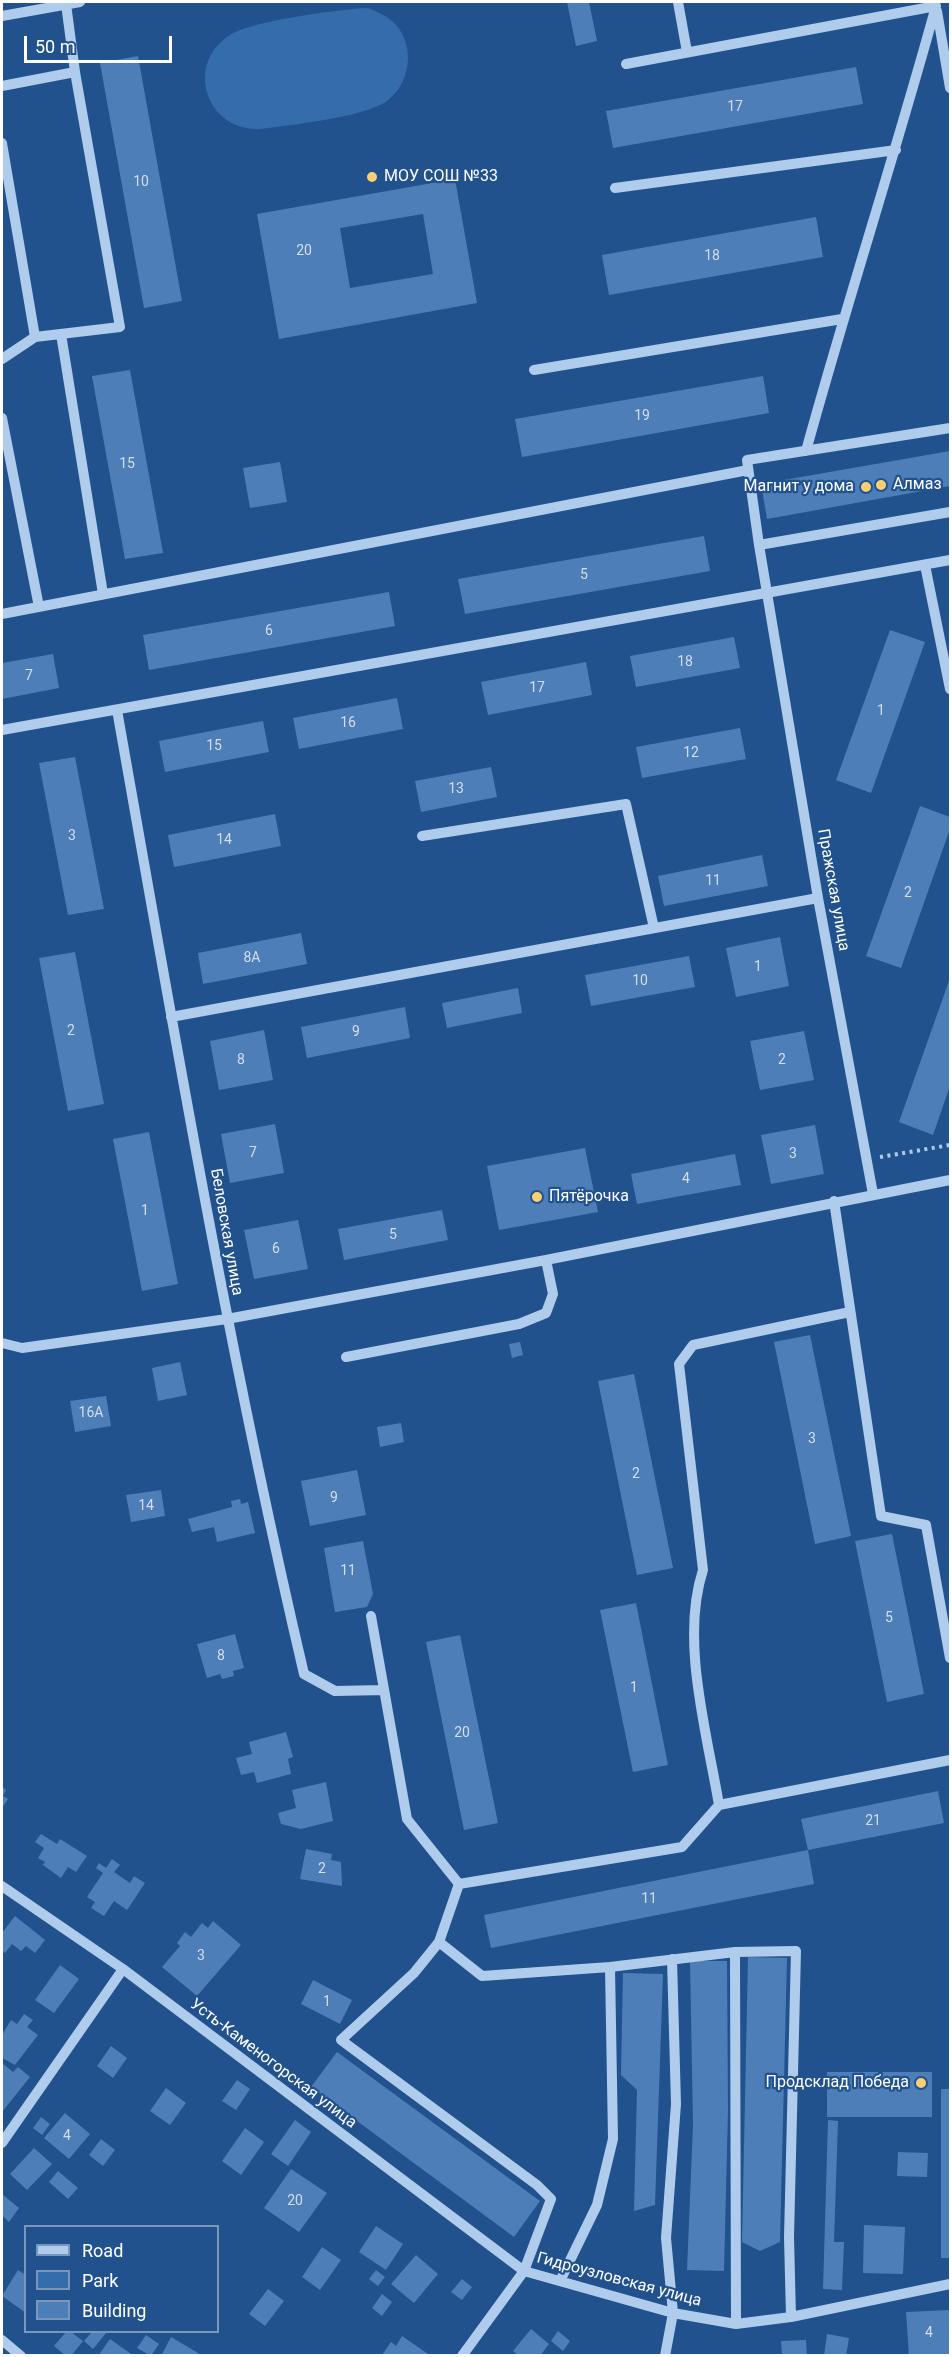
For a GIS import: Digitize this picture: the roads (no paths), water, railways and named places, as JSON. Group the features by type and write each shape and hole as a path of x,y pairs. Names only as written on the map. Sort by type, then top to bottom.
{"street":[{"path":"2,16 80,2"},
{"path":"678,2 687,52"},
{"path":"2,359 35,337 120,327 75,72 66,4"},
{"path":"626,64 936,4"},
{"path":"936,4 951,88"},
{"path":"806,451 842,319 896,150 936,4"},
{"path":"2,86 75,72"},
{"path":"2,143 35,337"},
{"path":"615,188 896,150"},
{"path":"534,370 842,319"},
{"path":"62,334 103,594"},
{"path":"2,418 39,607"},
{"path":"2,614 748,470 747,460 951,428"},
{"name":"Пражская улица","path":"748,470 818,898 873,1194"},
{"path":"759,545 951,512"},
{"path":"2,730 951,560"},
{"path":"925,565 951,689"},
{"name":"Беловская улица","path":"117,710 227,1319 276,1554 304,1674 335,1691 384,1690"},
{"path":"422,836 626,804 654,928"},
{"path":"171,1017 818,898"},
{"path":"2,1343 22,1348 227,1319 546,1260 834,1201 951,1180"},
{"path":"834,1201 881,1516 926,1525 951,1658"},
{"path":"346,1357 519,1324 546,1313 553,1294 546,1260"},
{"path":"719,1805 692,1641 698,1585 703,1570 679,1364 693,1345 850,1312"},
{"path":"371,1616 407,1819 459,1884"},
{"path":"459,1884 682,1847 719,1805 951,1760"},
{"path":"459,1884 439,1941 414,1973 341,2040 537,2185 550,2199 524,2271"},
{"name":"Усть-Каменогорская улица","path":"2,1886 123,1969 524,2271"},
{"path":"439,1941 482,1976 610,1967 735,1952 796,1952 789,2236 791,2317"},
{"path":"735,1952 736,2324"},
{"path":"665,2355 673,2313 666,2238 676,2104 672,1959"},
{"path":"560,2281 597,2205 613,2139 610,1967"},
{"path":"2,2143 123,1969"},
{"name":"Гидроузловская улица","path":"462,2355 524,2271 673,2313 736,2324 791,2317 951,2284"},
{"path":"2,2340 21,2355"}],"place":[{"name":"МОУ СОШ №33","path":"372,177"},
{"name":"Алмаз","path":"881,485"},
{"name":"Магнит у дома","path":"866,487"},
{"name":"Пятёрочка","path":"537,1197"},
{"name":"Продсклад Победа","path":"921,2083"}]}
